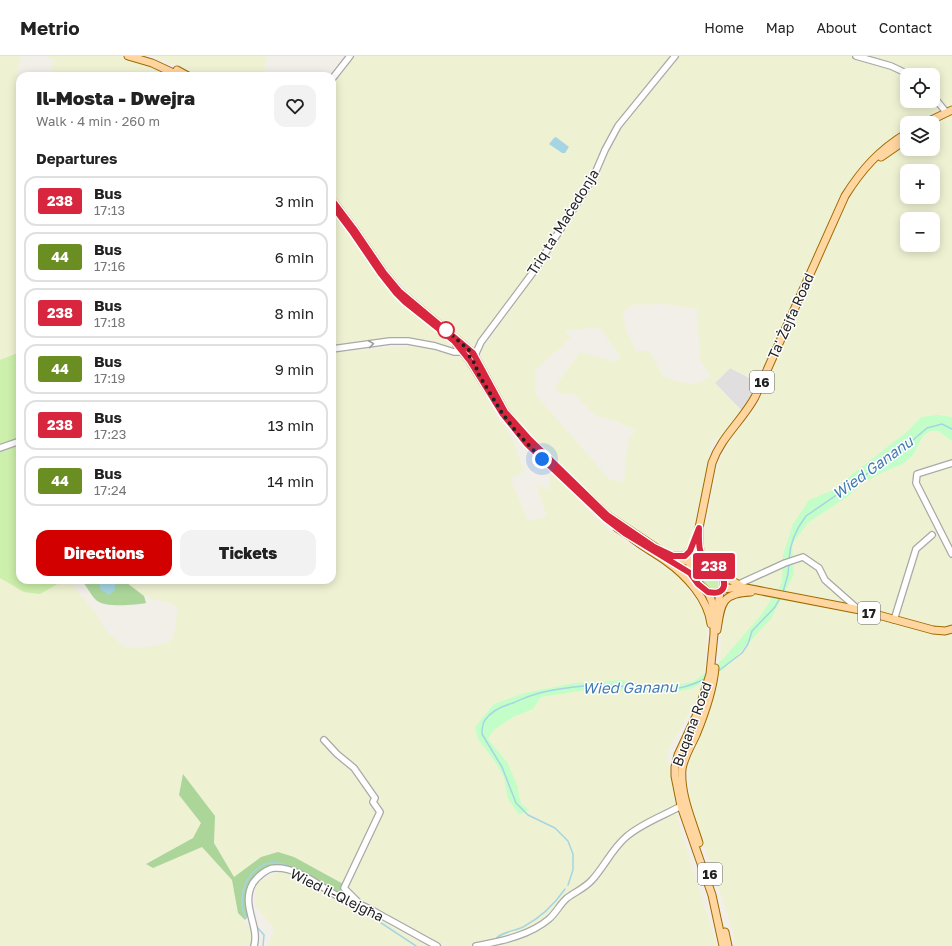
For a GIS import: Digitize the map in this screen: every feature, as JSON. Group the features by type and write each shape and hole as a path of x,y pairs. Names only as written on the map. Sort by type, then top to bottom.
{"main road":[{"path":"128,56 152,63 171,72"},
{"path":"141,56 154,60 180,72"},
{"path":"940,117 951,112"},
{"path":"940,119 951,112"},
{"name":"Ta' Żejfa Road","path":"692,560 712,463 717,451 755,397 845,196 874,157 900,137"},
{"name":"Ta' Żejfa Road","path":"828,234 852,190 866,172 877,160 900,144"},
{"path":"336,205 384,273 399,291 466,351 502,413 517,433 605,518 666,562 696,591 708,612 712,644"},
{"path":"336,210 396,293 405,302 476,358 505,412 530,440 607,515 670,557 692,560 704,556"},
{"path":"654,547 673,556 685,556 690,551 699,528"},
{"name":"Ta' Żejfa Road","path":"699,528 700,549 704,556"},
{"path":"626,534 690,573"},
{"name":"16","path":"704,556 723,576 724,584 721,590"},
{"name":"16","path":"692,560 689,569 690,573 698,584 708,592"},
{"name":"17","path":"723,576 740,586 769,593 860,610 933,630 948,630"},
{"name":"17","path":"721,590 740,586"},
{"path":"708,592 721,590"},
{"name":"Buqana Road","path":"721,590 717,611 717,633 713,674 706,708 682,767 682,780 686,804 712,880 728,946"},
{"name":"Buqana Road","path":"708,592 714,611 712,644 713,674 707,684 698,712 678,755 675,767 676,783 681,806 712,895 723,946"},
{"path":"717,633 723,604 728,596 735,593 769,593"}],"street":[{"path":"336,74 350,56"},
{"name":"Triq ta' Maċedonja","path":"476,358 481,342 534,271 591,181 618,126 675,56"},
{"path":"856,56 891,66 900,70"},
{"path":"940,102 951,112"},
{"path":"336,349 408,341 435,346 454,352 478,349"},
{"path":"0,448 16,443"},
{"path":"952,463 917,474 916,482 952,554"},
{"path":"894,620 916,549 932,535"},
{"path":"740,586 786,563 803,557 819,568 825,580 860,610"},
{"path":"948,630 952,636"},
{"path":"324,740 337,754 354,768 376,798 373,802 380,812 344,888 359,904"},
{"path":"476,946 497,942 535,929 550,918 564,901 592,880 622,841 629,835 645,824 681,806"},
{"name":"Wied il-Qlejgħa","path":"254,946 255,937 249,908 250,891 255,882 269,870 275,868 296,873 344,899 359,904 436,946"}],"shaded area":[{"path":"730,368 759,383 742,411 715,383"}],"green space":[{"path":"0,56 21,56 16,72 16,354 0,360"},
{"path":"45,56 120,56 165,72 50,72 55,61"},
{"path":"152,56 267,56 264,72 188,72 173,64"},
{"path":"353,56 952,56 952,106 950,107 952,109 952,946 735,946 733,931 690,803 688,759 698,740 717,685 723,623 726,608 729,603 738,597 737,580 706,551 704,546 704,533 718,463 734,434 751,414 766,386 730,368 715,383 742,411 719,438 712,441 697,511 693,542 689,548 681,552 671,552 611,514 525,433 508,411 480,357 482,349 536,273 478,343 470,345 418,303 382,264 336,198 336,78","holes":["663,304 697,309 700,360 711,377 695,384 678,382 663,376 649,351 636,351 626,330 623,313 632,305","599,327 621,358 615,362 580,352 555,387 560,393 574,394 596,416 613,420 636,430 628,440 624,481 610,480 535,394 535,370 571,338 565,331"]},
{"path":"336,215 379,276 403,305 448,339 452,344 451,347 438,343 397,340 336,346"},
{"path":"414,346 438,349 466,361 499,419 512,437 524,472 510,478 528,521 547,516 536,485 547,490 551,482 547,473 556,477 606,527 680,578 703,608 707,625 706,658 701,692 667,752 678,821 717,946 268,946 274,929 255,906 255,884 281,871 363,904 347,886 319,870 246,868 234,878 214,843 215,816 201,823 193,838 146,864 153,868 202,847 232,880 238,913 252,932 252,946 0,946 0,578 24,592 40,594 58,584 68,584 74,586 96,614 107,632 125,647 139,648 171,641 175,630 178,607 167,602 144,596 128,584 336,584 336,352"},
{"path":"16,354 16,441 0,447 0,360"},
{"path":"938,415 952,417 952,441 938,431 930,431 923,436 913,455 903,464 881,473 859,485 850,495 809,522 792,544 794,574 771,619 725,668 693,688 672,693 594,689 541,697 533,709 513,717 493,731 488,739 507,762 517,785 521,804 529,810 519,815 508,799 504,777 478,739 475,727 494,704 525,693 574,683 622,680 654,687 693,682 722,660 761,615 782,583 783,555 793,524 809,500 831,491 909,430 921,417"},
{"path":"16,446 16,584 58,584 40,594 24,592 0,578 0,450 4,449 4,451"},
{"path":"701,562 714,571 718,582 716,589 704,584 696,574 695,566"},
{"path":"84,584 128,584 144,596 146,603 112,605 100,603 94,598"},
{"path":"183,774 215,816 214,843 234,877 261,857 278,852 294,857 347,886 365,905 344,898 290,870 273,867 254,880 247,905 248,916 245,920 238,913 232,880 202,847 153,868 146,864 193,838 201,823 179,795"}],"water":[{"path":"556,137 569,147 565,153 562,153 549,144"},
{"path":"100,584 115,584 115,590 109,595 100,589"}],"waterway":[{"name":"Wied Gananu","path":"789,559 794,536 806,516 899,452 927,428 942,424 952,429"},
{"name":"Wied Gananu","path":"783,592 788,574 789,563"},
{"name":"Wied Gananu","path":"717,672 742,653 748,644 752,631 775,607 780,598"},
{"name":"Wied Gananu","path":"568,885 573,870 573,854 568,841 555,828 528,815 516,803 502,767 482,734 485,720 494,711 501,707 530,696 558,689 602,685 650,690 666,690 677,689 697,683 707,678"},
{"path":"246,918 242,902 243,893 245,884 255,870 270,863 283,864 295,869"},
{"path":"303,873 341,895"},
{"path":"495,940 500,935 523,927 535,920 551,906 565,889"},
{"path":"354,905 416,946"},
{"path":"257,927 264,935 263,946"}],"bus line":[{"name":"238","path":"336,205 384,273 399,291 473,353 505,412 519,429 558,468 607,515 654,547 673,556 685,556 690,551 695,542 699,528 700,549 702,554 723,576 723,589 720,592 708,592 698,584 690,573 626,534 605,518 550,466 517,433 502,413 470,361 454,341 396,293 336,210"}],"route":[{"path":"446,330 444,328 469,350 468,354 477,367 476,370 502,413 517,433 542,459"}]}
